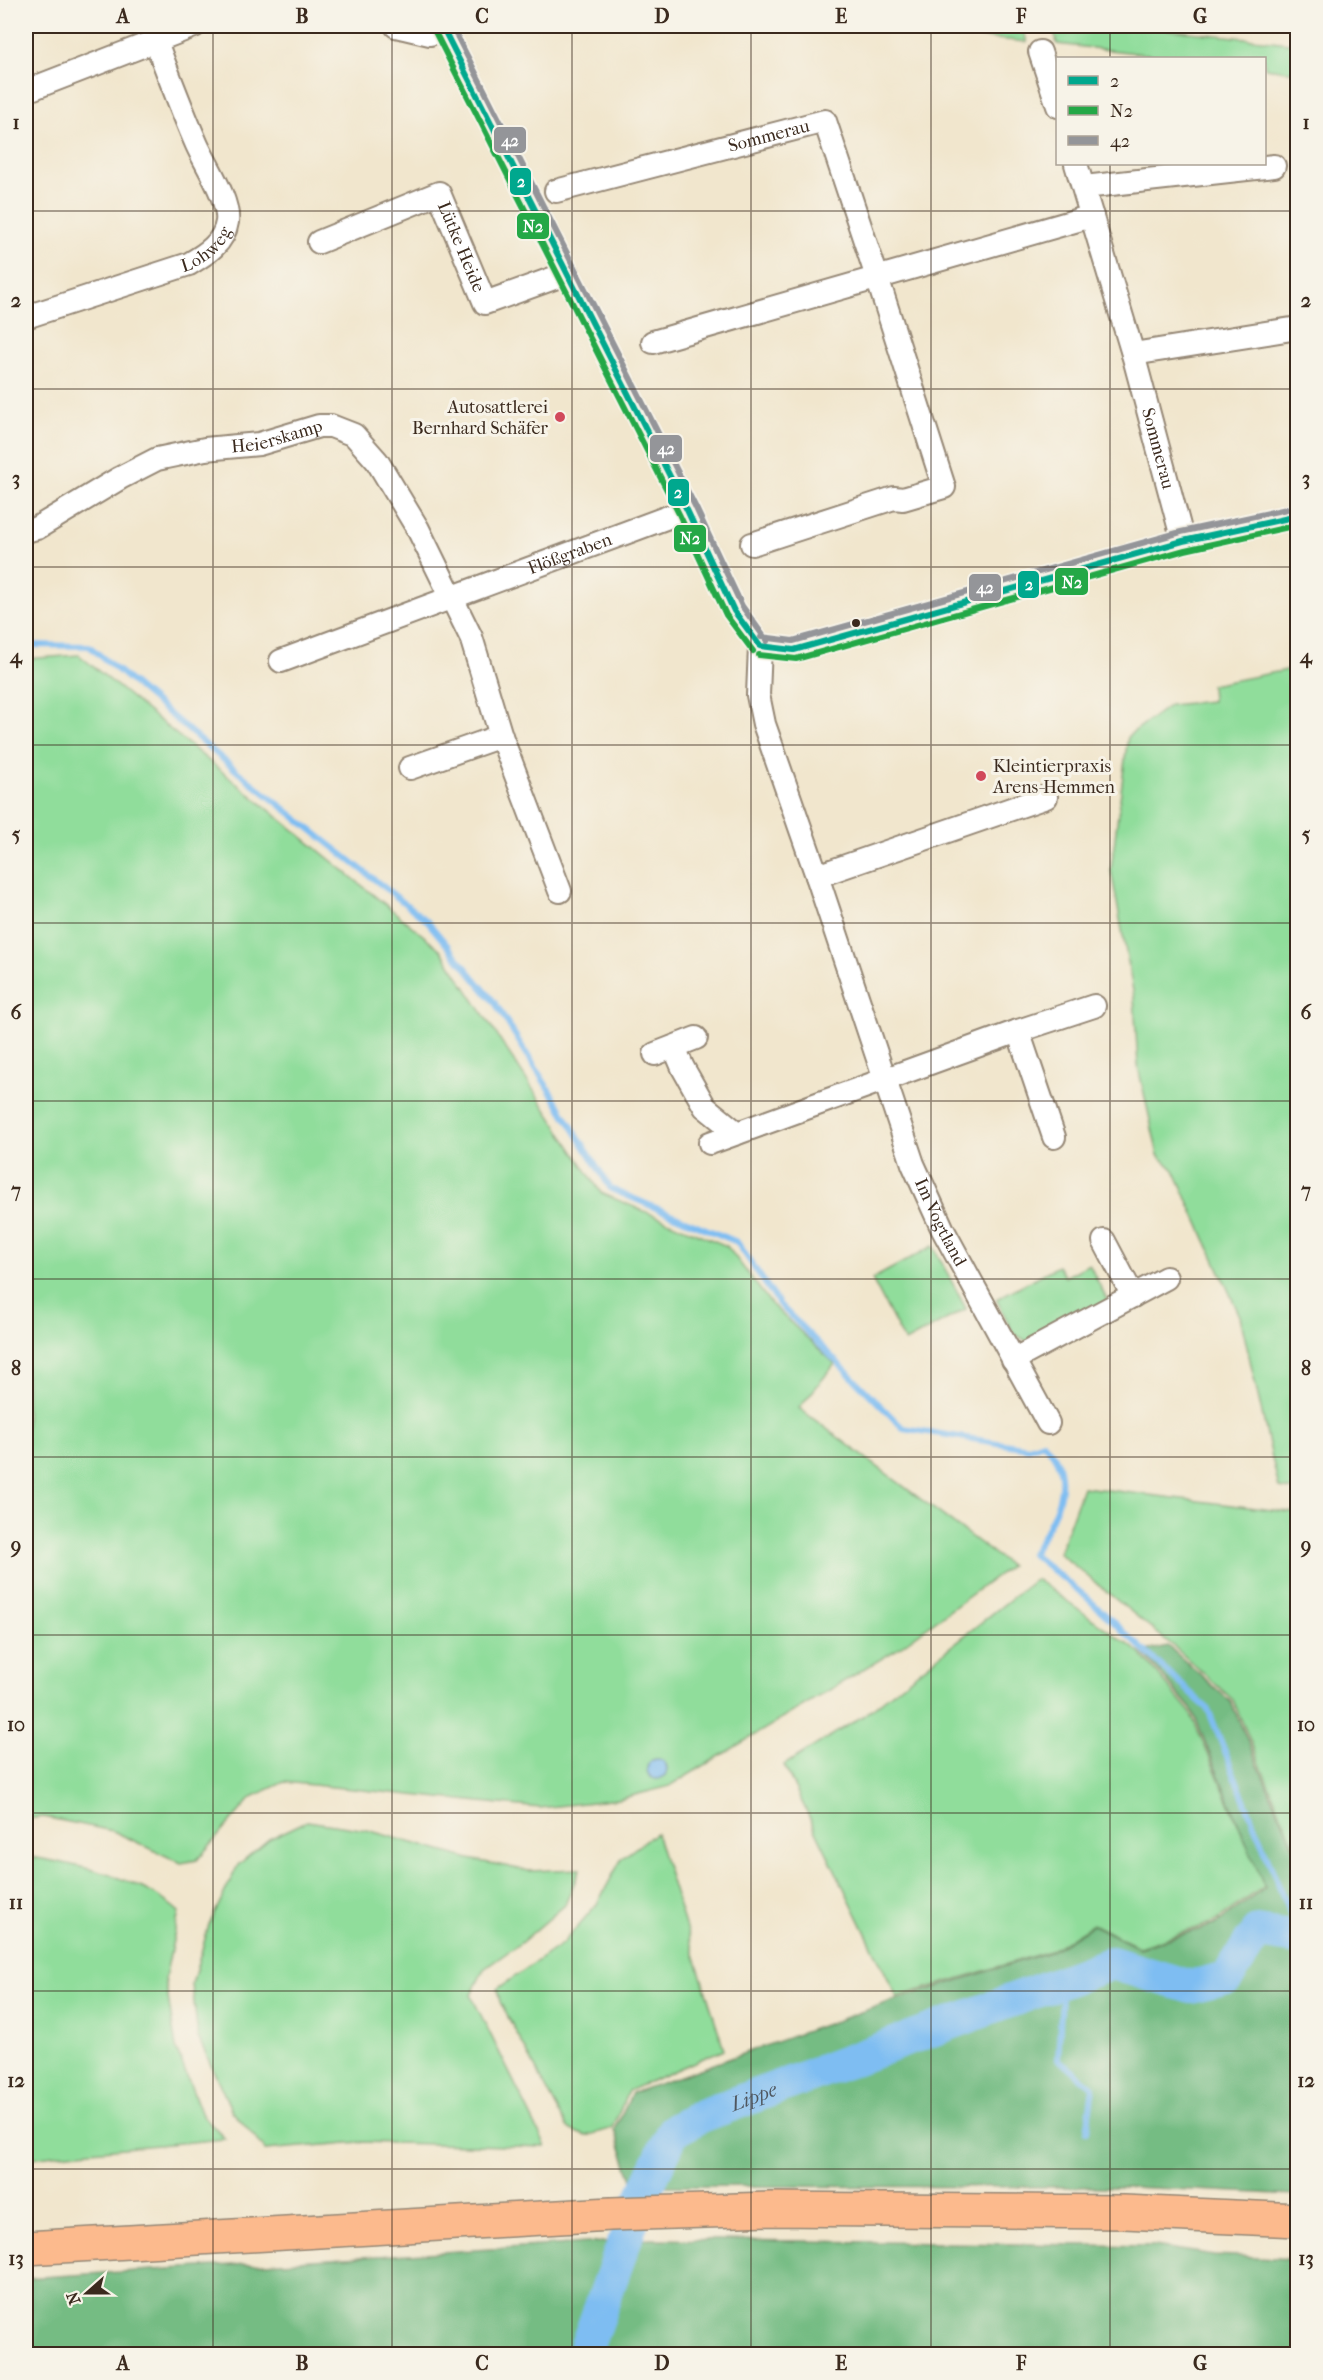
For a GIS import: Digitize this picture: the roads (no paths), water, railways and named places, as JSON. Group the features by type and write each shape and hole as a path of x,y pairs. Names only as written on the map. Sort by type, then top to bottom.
{"highway":[{"path":"26,2248 676,2211 770,2209 1124,2212 1298,2220"}],"street":[{"path":"26,91 194,26"},
{"path":"396,26 430,34 443,28 687,510 734,611 760,646 794,650 1182,541 1298,516"},
{"name":"Lohweg","path":"26,317 189,264 208,254 221,238 227,222 227,208 196,144 156,42"},
{"path":"1040,52 1056,100"},
{"name":"Sommerau","path":"556,191 825,121 944,487 903,499 894,498 752,544"},
{"name":"Sommerau","path":"1076,165 1133,354 1182,541"},
{"path":"1084,187 1274,166"},
{"name":"Lütke Heide","path":"319,242 439,193 484,303 568,273"},
{"path":"653,342 1092,216"},
{"path":"1133,354 1298,328"},
{"name":"Heierskamp","path":"26,531 37,528 120,478 157,459 205,448 259,444 308,429 331,426 354,435 377,461 418,529 452,597"},
{"name":"Flößgraben","path":"282,661 687,510"},
{"path":"452,597 471,637 501,736 560,891"},
{"name":"Im Vogtland","path":"760,646 758,695 764,723 913,1164 943,1230 1048,1423"},
{"path":"410,768 501,736"},
{"path":"817,876 1046,797"},
{"path":"710,1143 885,1078 1094,1006"},
{"path":"1018,1031 1054,1137"},
{"path":"696,1038 665,1050 683,1068 705,1107 737,1133"},
{"path":"1104,1241 1133,1296"},
{"path":"1012,1359 1166,1278"}],"water":[{"path":"653,1759 661,1759 667,1765 667,1773 661,1779 653,1779 647,1773 647,1765"}],"waterway":[{"path":"26,645 89,646 238,772 427,921 495,1003 611,1189 737,1242 779,1304 903,1428 1029,1448 1043,1443 1054,1456 1060,1469 1061,1483 1054,1513 1032,1554 1085,1596 1208,1709 1298,1934"},
{"name":"Lippe","path":"584,2354 634,2215 673,2131 701,2116 1112,1963 1191,1987 1227,1978 1257,1932 1298,1938"},
{"name":"Lippe","path":"1063,1981 1058,2059 1093,2087 1087,2132"}],"place":[{"name":"Autosattlerei Bernhard Schäfer","path":"560,417"},
{"name":"Kleintierpraxis Arens-Hemmen","path":"981,776"}]}
